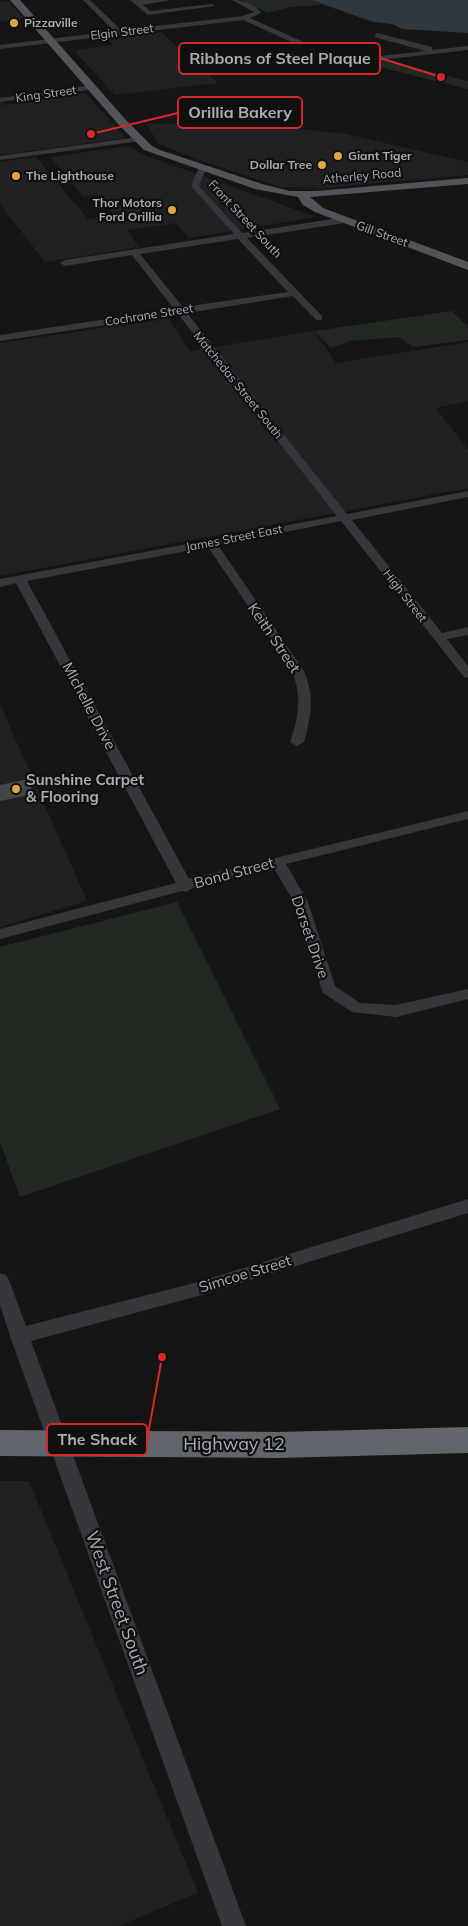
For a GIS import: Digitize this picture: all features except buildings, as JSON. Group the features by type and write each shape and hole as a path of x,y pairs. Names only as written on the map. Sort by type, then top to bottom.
{"highway":[{"name":"Highway 12","path":"0,1443 60,1445 279,1445 468,1440"}],"main road":[{"name":"Front Street South","path":"14,0 138,139 151,150 202,169"},
{"name":"Atherley Road","path":"202,169 259,188 302,194 468,181"},
{"name":"Gill Street","path":"302,194 308,204 345,220 468,266"}],"street":[{"path":"86,0 119,32"},
{"path":"134,2 167,0"},
{"path":"201,0 230,19"},
{"path":"235,0 258,12 255,15 244,18"},
{"path":"134,2 148,13 212,6"},
{"name":"Elgin Street","path":"0,47 244,18"},
{"path":"244,18 345,60 362,60 436,50 468,48"},
{"path":"377,35 436,50"},
{"name":"King Street","path":"1,98 92,88"},
{"path":"0,158 138,139"},
{"name":"Front Street South","path":"202,169 195,186 319,318"},
{"path":"65,263 345,220"},
{"name":"Matchedas Street South","path":"134,252 342,517"},
{"name":"Cochrane Street","path":"0,338 297,293"},
{"name":"James Street East","path":"0,583 468,494"},
{"name":"High Street","path":"342,517 468,674"},
{"name":"Keith Street","path":"210,542 298,671 306,689 306,706 297,742"},
{"name":"MIchelle Drive","path":"20,579 186,887"},
{"path":"438,637 468,631"},
{"name":"Bond Street","path":"0,934 186,887 277,861 468,815"},
{"name":"Dorset Drive","path":"277,861 302,902 328,989 357,1008 396,1011 468,994"},
{"name":"Simcoe Street","path":"19,1336 198,1289 468,1206"},
{"name":"West Street South","path":"0,1280 232,1925"}],"shaded area":[{"path":"242,0 311,0 322,5 291,7 267,13"},
{"path":"311,0 468,0 468,33 402,29 392,24 373,22"},
{"path":"8,1 25,19 0,22 0,2"},
{"path":"161,32 218,83 115,95 77,54 76,50 113,45 107,39"},
{"path":"383,60 468,81 468,89 356,61"},
{"path":"86,93 125,138 0,155 0,100 4,105"},
{"path":"244,123 346,134 468,162 468,175 320,188 280,187 196,159 159,144 146,124"},
{"path":"130,146 139,153 316,217 189,238 176,223 127,230 139,247 45,262 0,204 0,162 36,157 88,219 114,215 98,195 83,196 50,157"},
{"path":"452,311 468,327 468,340 413,347 399,337 349,341 331,348 314,331"},
{"path":"168,318 190,351 314,331 336,363 468,342 468,401 436,408 468,450 468,488 0,576 0,343"},
{"path":"0,704 87,901 0,927"},
{"path":"177,902 280,1109 20,1197 0,1142 0,947"},
{"path":"0,1481 29,1481 198,1893 118,1926 0,1926"}],"place":[{"name":"Pizzaville","path":"14,23"},
{"name":"Ribbons of Steel Plaque","path":"441,77"},
{"name":"Orillia Bakery","path":"91,134"},
{"name":"Giant Tiger","path":"338,156"},
{"name":"Dollar Tree","path":"322,165"},
{"name":"The Lighthouse","path":"16,176"},
{"name":"Thor Motors Ford Orillia","path":"172,210"},
{"name":"Sunshine Carpet & Flooring","path":"16,789"},
{"name":"The Shack","path":"162,1357"}]}
